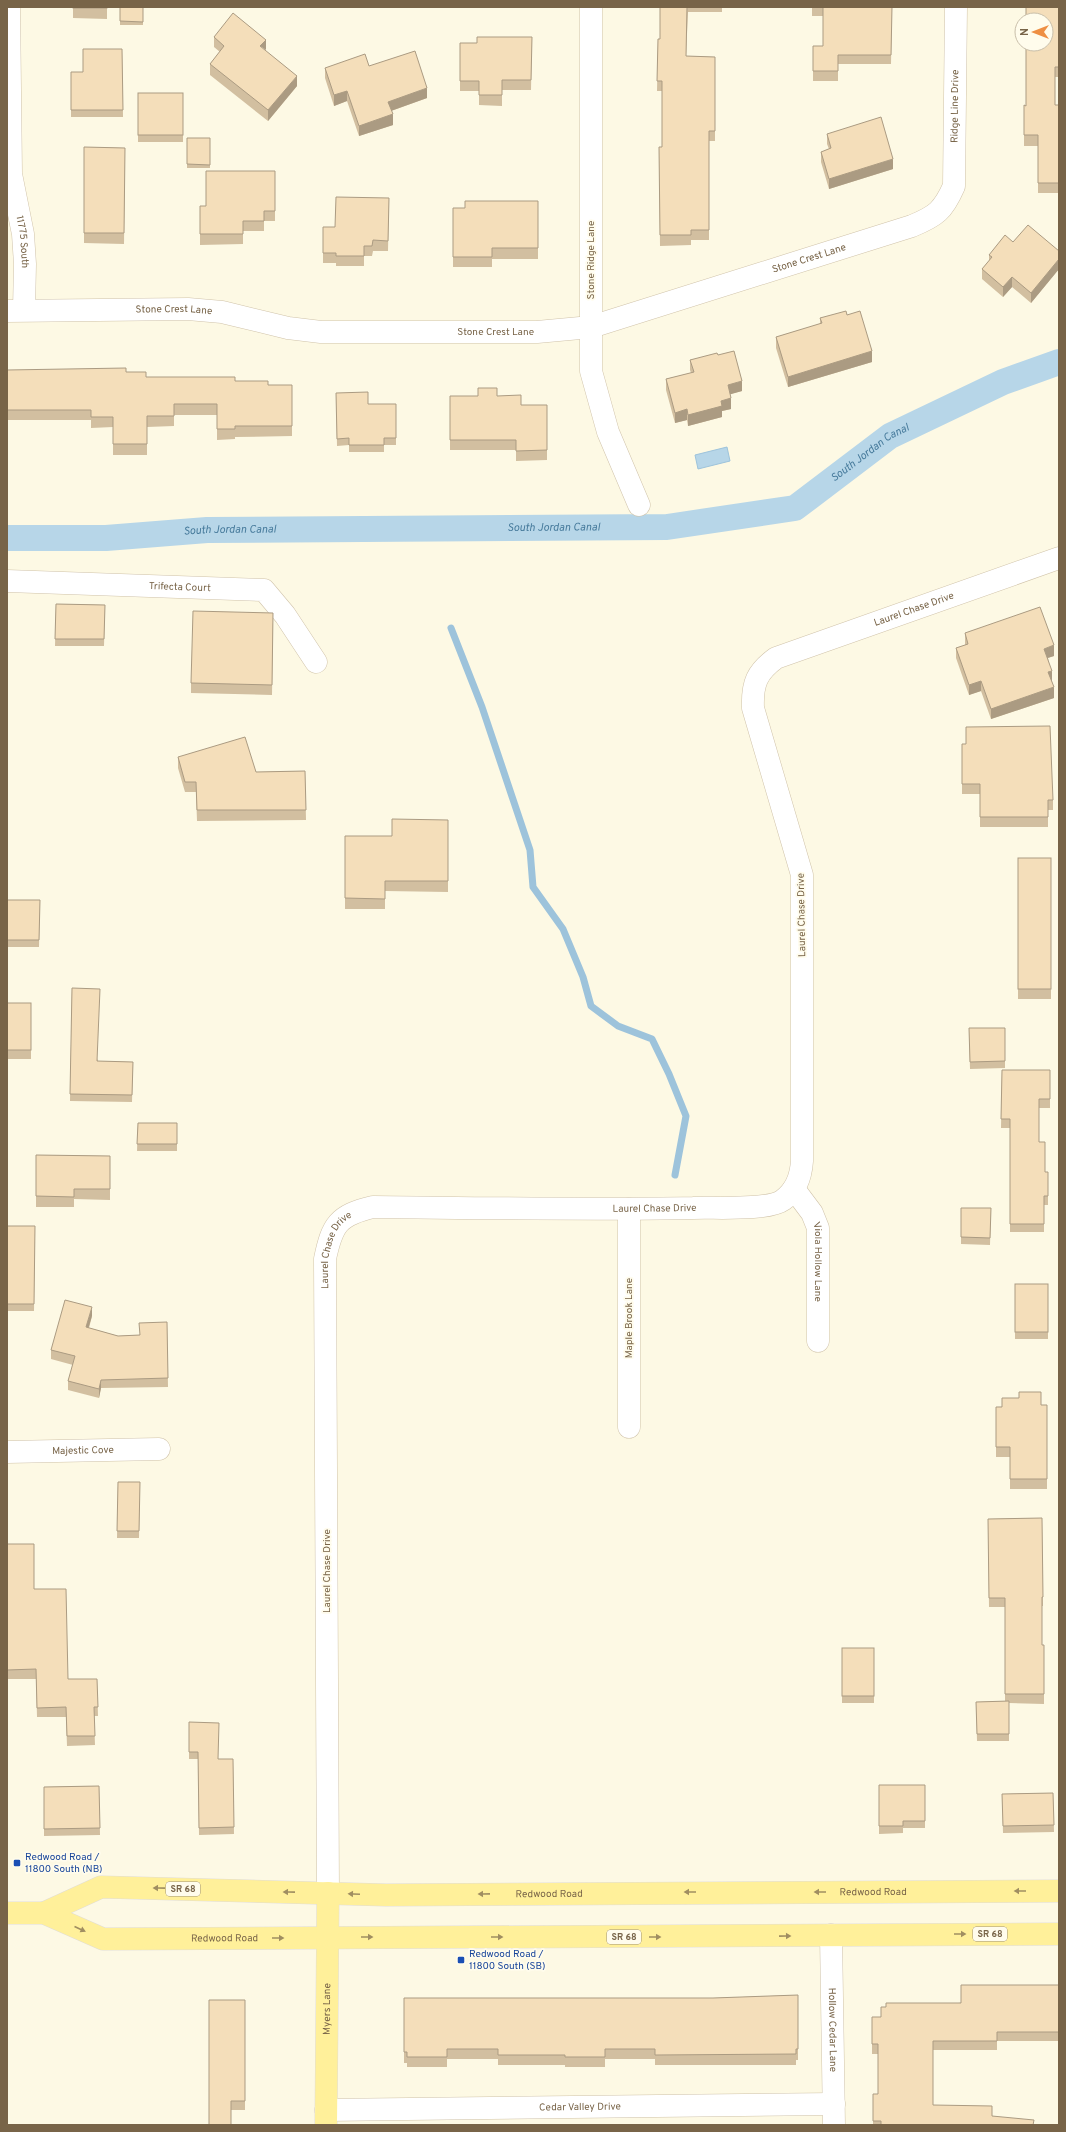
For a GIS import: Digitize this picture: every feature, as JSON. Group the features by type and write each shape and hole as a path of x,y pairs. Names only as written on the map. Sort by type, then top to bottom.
{"main road":[{"name":"Redwood Road","path":"44,1913 101,1887 394,1895 1059,1891"},
{"name":"Myers Lane","path":"326,2118 328,1893"},
{"name":"Redwood Road","path":"7,1913 44,1913 103,1939 1059,1934"}],"street":[{"name":"11775 South","path":"9,7 11,174 23,234 25,264 16,310"},
{"name":"Stone Ridge Lane","path":"591,7 592,371 598,402 608,432 639,505"},
{"name":"Ridge Line Drive","path":"946,204 954,186 956,7"},
{"name":"Stone Crest Lane","path":"16,310 188,309 222,312 288,328 321,332 537,332 591,327 912,226 931,218 946,204"},
{"name":"Laurel Chase Drive","path":"328,1893 326,1259 329,1239 340,1220 355,1211 373,1207 629,1209 767,1205 782,1200 794,1189 801,1176 802,1161 802,875 753,708 752,693 756,679 764,667 776,658 1059,558"},
{"name":"Trifecta Court","path":"7,581 264,590 285,615 316,662"},
{"name":"Viola Hollow Lane","path":"794,1189 812,1213 818,1228 818,1341"},
{"name":"Maple Brook Lane","path":"629,1209 629,1427"},
{"name":"Majestic Cove","path":"7,1452 159,1449"},
{"name":"Hollow Cedar Lane","path":"831,1935 834,2114"},
{"name":"Cedar Valley Drive","path":"326,2118 834,2114"}],"water":[{"path":"727,447 730,461 698,469 695,455"}],"building":[{"path":"107,7 107,8 73,8"},
{"path":"120,7 143,7 143,22 120,21"},
{"path":"660,7 687,7 686,56 715,57 715,131 709,131 709,230 691,230 691,235 660,235 659,147 662,147 662,81 657,81 658,39 660,39"},
{"path":"823,7 892,7 891,55 838,55 838,71 813,71 813,46 823,46"},
{"path":"1026,7 1059,7 1059,67 1055,67 1055,105 1059,105 1059,183 1038,183 1038,135 1024,135 1024,105 1026,106 1026,52 1054,52 1054,12 1026,12"},
{"path":"233,13 266,40 260,46 297,76 268,110 210,64 224,46 214,37"},
{"path":"477,37 532,37 531,80 502,80 502,95 479,95 479,81 460,81 460,43 477,43"},
{"path":"83,49 122,49 123,110 71,110 71,72 83,72"},
{"path":"415,51 427,88 388,102 393,114 359,126 347,91 334,95 325,68 365,54 369,66"},
{"path":"138,93 183,93 183,135 138,135"},
{"path":"881,117 893,159 829,179 821,152 831,148 827,134"},
{"path":"187,138 210,138 210,165 187,164"},
{"path":"84,147 125,148 124,233 84,233"},
{"path":"206,171 275,171 275,211 264,211 264,221 243,221 243,234 200,234 200,206 206,206"},
{"path":"336,197 389,198 388,241 373,240 372,246 364,246 364,256 336,256 336,253 323,253 323,227 335,227"},
{"path":"465,201 538,201 538,248 492,248 492,257 453,257 453,208 465,208"},
{"path":"1028,225 1059,251 1059,259 1031,293 1012,277 1003,287 982,269 992,257 989,255 1005,235 1013,242"},
{"path":"846,311 847,315 860,311 872,351 788,377 776,337 822,323 820,318"},
{"path":"734,351 742,381 728,385 731,398 721,401 722,406 688,415 687,409 675,413 666,379 694,372 690,360 717,353 718,355"},
{"path":"126,368 126,372 146,372 146,377 235,377 235,381 268,381 268,385 292,385 292,426 235,426 235,429 217,429 217,404 174,404 174,416 147,416 147,444 113,444 113,417 91,417 91,410 7,410 7,370"},
{"path":"478,388 497,388 497,396 521,395 521,405 547,405 547,450 516,451 516,440 450,440 450,396 478,396"},
{"path":"368,392 368,404 396,404 396,438 384,438 384,445 349,445 349,438 337,439 336,393"},
{"path":"56,604 105,605 104,639 55,639"},
{"path":"1040,607 1054,645 1044,649 1052,671 1048,672 1054,687 991,709 981,681 969,685 956,648 968,644 965,633"},
{"path":"193,611 273,613 272,685 191,683"},
{"path":"1050,726 1053,800 1048,800 1048,817 980,817 980,784 962,784 962,744 966,744 966,727"},
{"path":"245,737 256,772 305,771 306,810 197,810 196,782 185,782 178,757"},
{"path":"392,819 448,820 448,881 385,881 385,899 345,898 345,836 392,836"},
{"path":"1018,858 1051,858 1051,989 1018,989"},
{"path":"7,900 40,900 39,940 7,940"},
{"path":"72,988 100,989 97,1061 133,1062 132,1095 70,1094"},
{"path":"7,1003 31,1003 31,1050 7,1050"},
{"path":"969,1028 1005,1028 1005,1061 970,1062"},
{"path":"1002,1070 1050,1070 1050,1099 1039,1099 1039,1142 1045,1142 1045,1172 1048,1172 1048,1196 1044,1196 1044,1224 1010,1224 1010,1119 1001,1119"},
{"path":"138,1123 177,1123 177,1144 137,1144"},
{"path":"36,1155 110,1156 110,1189 74,1189 74,1197 36,1196"},
{"path":"961,1208 991,1208 990,1238 961,1237"},
{"path":"7,1226 35,1226 34,1304 7,1304"},
{"path":"1015,1284 1048,1284 1048,1332 1015,1332"},
{"path":"65,1300 92,1307 86,1327 118,1336 140,1335 139,1323 167,1322 168,1378 101,1380 99,1389 68,1381 75,1356 51,1350"},
{"path":"1019,1392 1041,1392 1041,1405 1047,1405 1047,1479 1010,1479 1010,1447 996,1447 996,1407 1002,1407 1002,1398 1019,1398"},
{"path":"118,1482 140,1482 139,1531 117,1531"},
{"path":"1042,1518 1042,1645 1044,1645 1044,1694 1005,1694 1005,1598 989,1598 988,1519"},
{"path":"7,1544 34,1544 34,1589 66,1589 68,1679 97,1679 98,1707 94,1707 95,1736 67,1736 66,1707 37,1708 36,1669 7,1670"},
{"path":"842,1648 874,1648 874,1696 842,1696"},
{"path":"1009,1701 1009,1734 977,1734 976,1702"},
{"path":"189,1722 219,1723 218,1759 233,1759 234,1827 199,1828 198,1752 189,1752"},
{"path":"879,1785 925,1785 925,1821 903,1821 903,1826 879,1826"},
{"path":"99,1786 100,1828 44,1829 44,1787"},
{"path":"1053,1793 1054,1825 1003,1826 1002,1794"},
{"path":"961,1985 1059,1985 1059,2032 997,2032 997,2041 933,2041 933,2105 992,2106 992,2116 1034,2120 1033,2125 881,2125 881,2121 873,2121 873,2094 878,2094 878,2044 872,2044 872,2017 881,2017 881,2007 886,2007 886,2003 961,2003"},
{"path":"798,1995 798,2049 796,2049 796,2054 655,2055 655,2049 605,2049 605,2057 565,2057 565,2055 498,2055 498,2049 447,2049 447,2057 407,2057 407,2052 404,2052 404,1998 713,1998"},
{"path":"209,2000 245,2000 245,2101 231,2101 231,2125 209,2125"}],"waterway":[{"name":"South Jordan Canal","path":"7,538 106,538 207,530 667,527 795,508 890,436 1003,382 1059,362"},
{"path":"451,628 482,707 530,850 533,887 563,929 583,977 591,1006 618,1026 652,1039 669,1074 686,1116 675,1175"}],"place":[{"name":"Redwood Road / 11800 South (NB)","path":"17,1863"},
{"name":"Redwood Road / 11800 South (SB)","path":"461,1960"}]}
